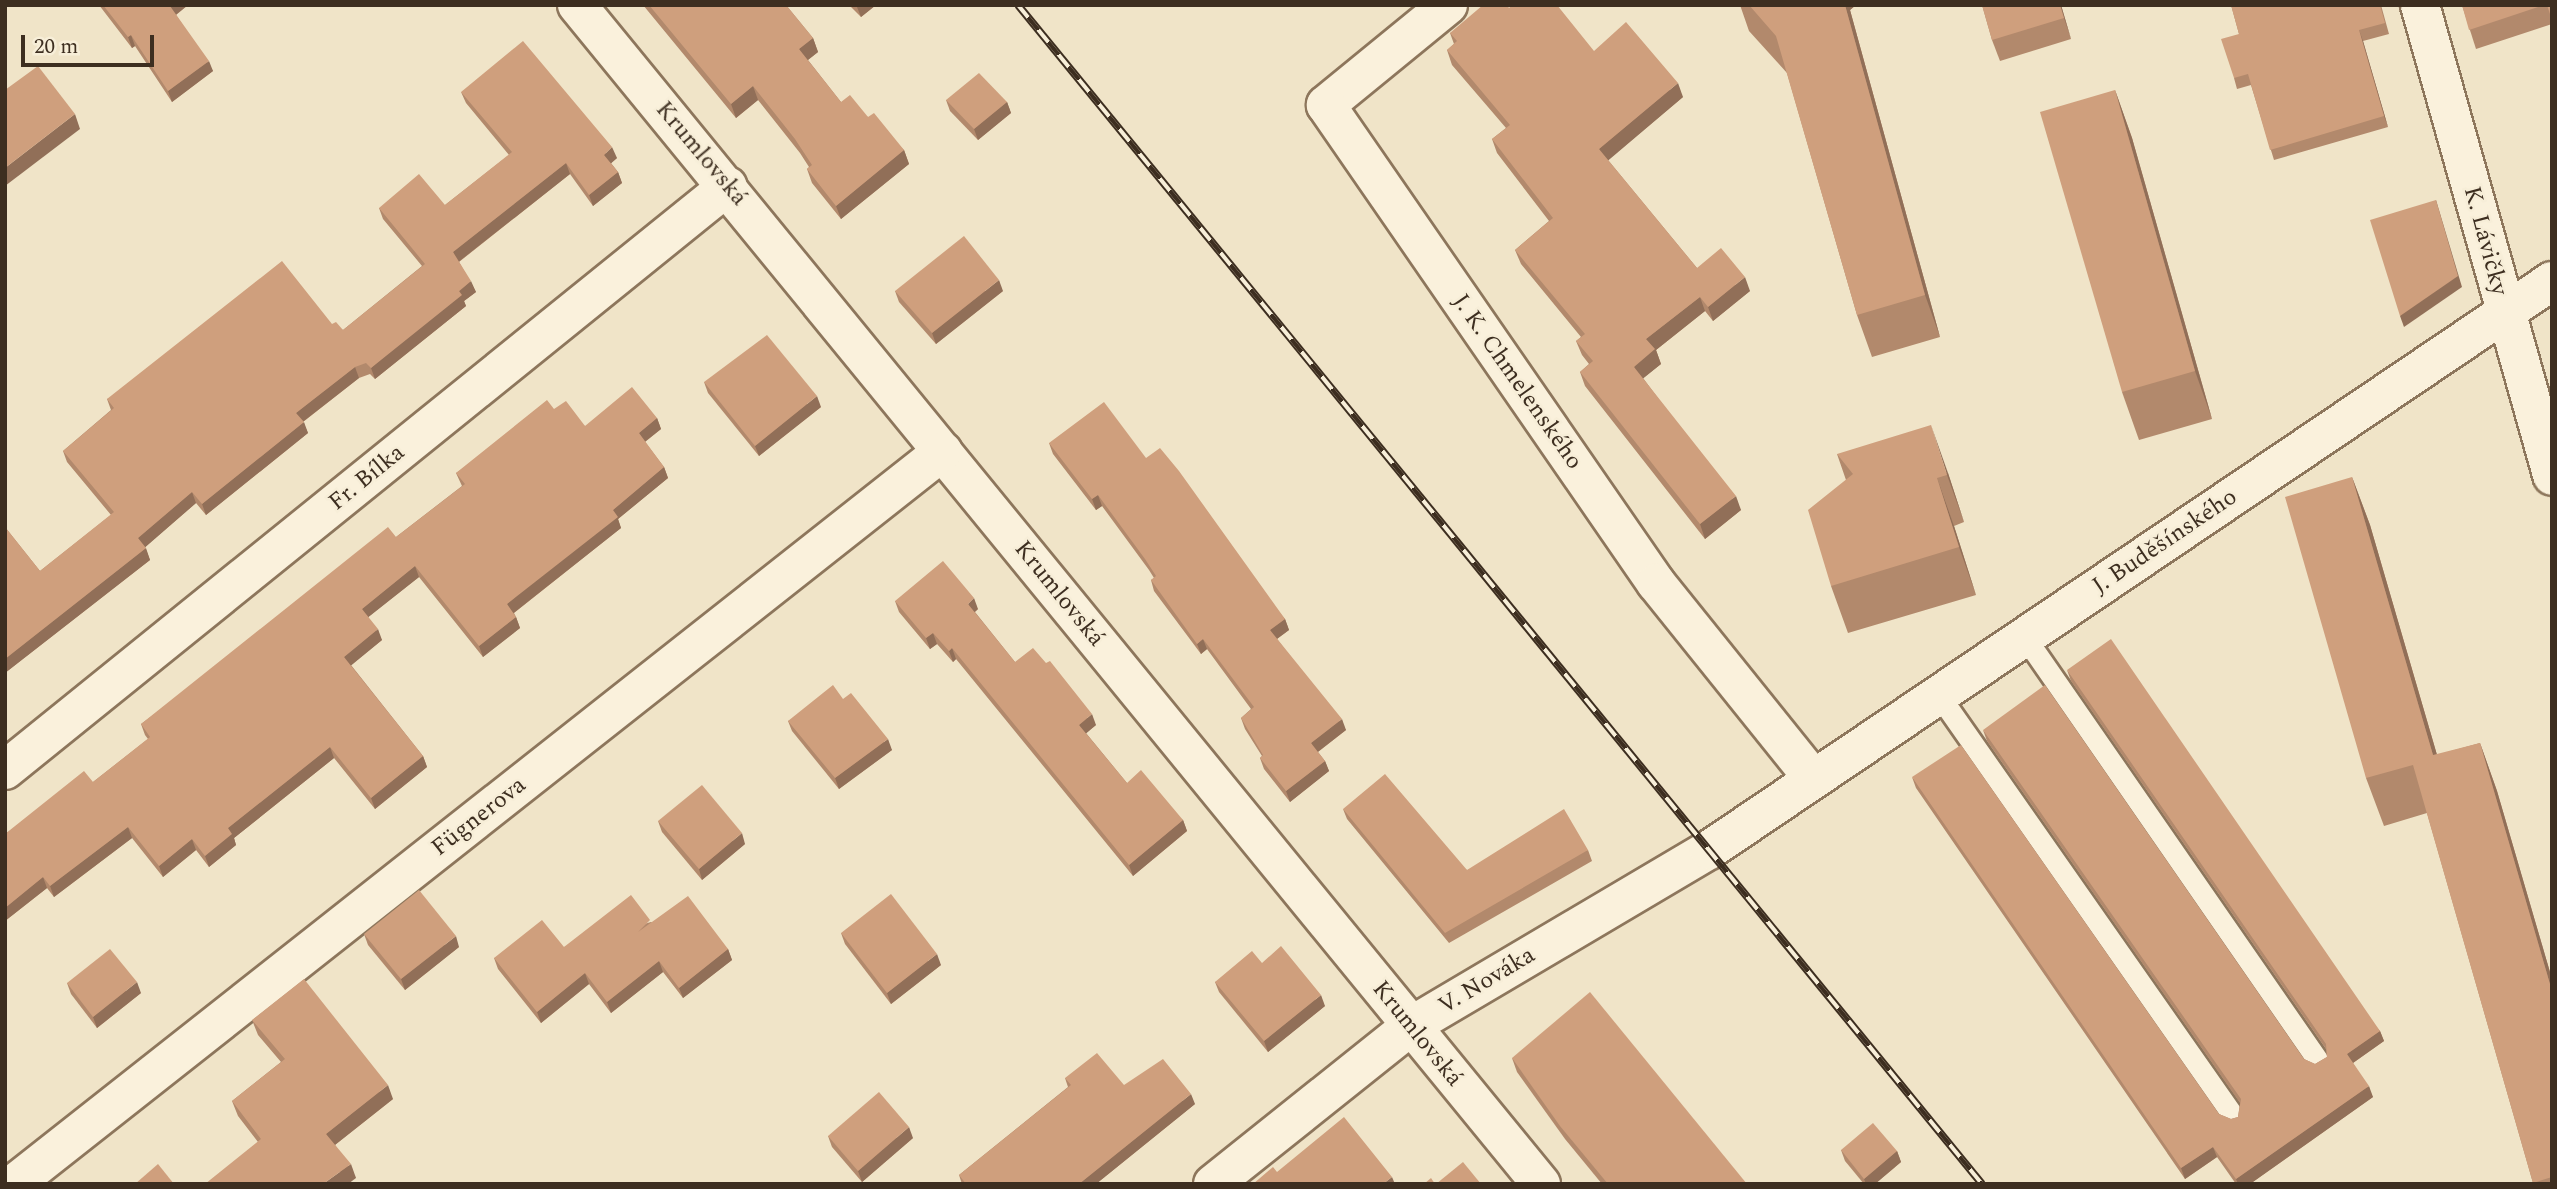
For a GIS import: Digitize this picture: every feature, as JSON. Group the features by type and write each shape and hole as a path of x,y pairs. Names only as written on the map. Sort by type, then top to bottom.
{"street":[{"name":"Krumlovská","path":"577,5 728,186 1541,1184"},
{"name":"J. K. Chmelenského","path":"1448,5 1325,105 1656,583 1813,778"},
{"name":"K. Lávičky","path":"2420,5 2504,313 2552,476"},
{"name":"Fr. Bílka","path":"5,770 728,186"},
{"name":"J. Buděšínského","path":"1777,803 2552,281"},
{"name":"Fügnerova","path":"14,1184 943,451"},
{"name":"V. Nováka","path":"1213,1184 1411,1026 1709,850 1777,803"}],"lane":[{"path":"2024,636 2319,1062"},
{"path":"1938,694 2234,1116"}],"building":[{"path":"103,5 170,5 209,61 168,91 131,35 128,37"},
{"path":"649,5 786,5 813,38 799,49 841,102 850,95 868,117 874,113 904,150 836,206 807,169 812,165 795,139 753,86 731,104"},
{"path":"1483,5 1507,5 1509,8 1512,5 1557,5 1594,51 1626,22 1678,83 1599,149 1697,268 1721,248 1745,277 1708,307 1700,297 1646,339 1655,349 1634,367 1736,496 1700,524 1580,372 1593,361 1576,341 1585,334 1515,250 1553,218 1492,139 1510,125 1447,50 1457,41 1450,33"},
{"path":"1749,5 1845,5 1925,295 1857,315 1776,36"},
{"path":"1982,5 2060,5 2064,18 1992,40"},
{"path":"2231,5 2380,5 2385,23 2359,30 2384,116 2270,150 2248,74 2234,78 2221,39 2239,34"},
{"path":"2462,5 2544,5 2469,30"},
{"path":"2547,5 2552,5 2552,20"},
{"path":"523,41 612,147 604,155 618,172 589,195 566,163 453,252 471,281 459,291 462,295 371,368 366,363 355,367 296,413 304,422 202,504 192,492 138,538 146,548 5,659 5,527 40,571 114,512 63,451 114,408 107,399 282,261 332,324 336,322 343,330 425,264 379,208 419,174 445,205 512,152 461,92"},
{"path":"38,66 75,114 5,168 5,90"},
{"path":"979,73 1007,102 974,129 946,100"},
{"path":"2115,90 2195,371 2122,392 2040,112"},
{"path":"2436,200 2458,276 2400,316 2370,220"},
{"path":"964,236 999,280 932,333 895,291"},
{"path":"767,335 817,396 755,446 704,382"},
{"path":"632,387 657,418 639,433 664,467 613,510 618,517 507,604 516,617 479,646 415,566 362,609 378,629 344,657 423,756 371,798 330,747 228,828 232,834 205,856 192,839 159,866 128,827 50,886 43,877 5,908 5,834 84,771 93,782 150,737 141,724 388,527 396,537 465,484 456,473 547,400 554,409 566,401 585,426"},
{"path":"1104,402 1146,458 1160,448 1179,471 1285,619 1270,630 1342,719 1311,743 1325,761 1286,791 1260,758 1263,755 1241,718 1254,707 1203,639 1197,644 1151,580 1156,576 1145,559 1098,495 1092,499 1049,443"},
{"path":"1931,425 1947,475 1937,478 1959,547 1831,586 1808,510 1853,474 1837,454"},
{"path":"2352,477 2433,755 2480,743 2552,991 2552,1177 2533,1183 2413,765 2366,778 2285,497"},
{"path":"943,561 974,598 968,604 1015,662 1033,648 1046,663 1050,661 1092,714 1079,725 1127,783 1141,770 1183,820 1129,865 952,648 949,651 933,633 926,638 895,601"},
{"path":"2111,639 2380,1031 2347,1054 2369,1086 2236,1179 2213,1147 2181,1168 1912,777 1961,745 2219,1114 2231,1119 2238,1117 2241,1099 1983,730 2045,685 2304,1059 2315,1064 2327,1057 2326,1044 2067,670"},
{"path":"833,685 843,699 851,693 888,739 835,778 788,721"},
{"path":"1385,774 1467,870 1564,809 1588,850 1445,933 1343,809"},
{"path":"702,785 742,833 699,869 658,821"},
{"path":"419,890 456,936 401,979 364,934"},
{"path":"891,894 937,954 887,993 841,933"},
{"path":"631,895 650,920 638,932 688,896 728,949 679,988 659,961 607,1002 585,973 537,1012 494,958 542,920 564,947"},
{"path":"1281,946 1321,995 1264,1041 1215,982 1252,951 1262,963"},
{"path":"110,949 137,982 93,1017 67,983"},
{"path":"304,979 388,1085 326,1134 351,1164 323,1184 205,1184 261,1139 232,1101 285,1059 252,1020"},
{"path":"1590,992 1747,1184 1608,1184 1560,1126 1512,1058"},
{"path":"1097,1053 1124,1085 1163,1059 1191,1094 1079,1184 966,1184 959,1175 1071,1085 1065,1078"},
{"path":"879,1092 909,1127 858,1171 828,1136"},
{"path":"1344,1117 1392,1177 1383,1184 1253,1184 1273,1167 1277,1172"},
{"path":"1873,1123 1897,1151 1864,1179 1841,1150"},
{"path":"1463,1162 1481,1184 1436,1184"},
{"path":"158,1164 174,1184 135,1184"},
{"path":"1431,1178 1435,1184 1424,1184"}],"railway":[{"path":"1018,5 1982,1184"}]}
